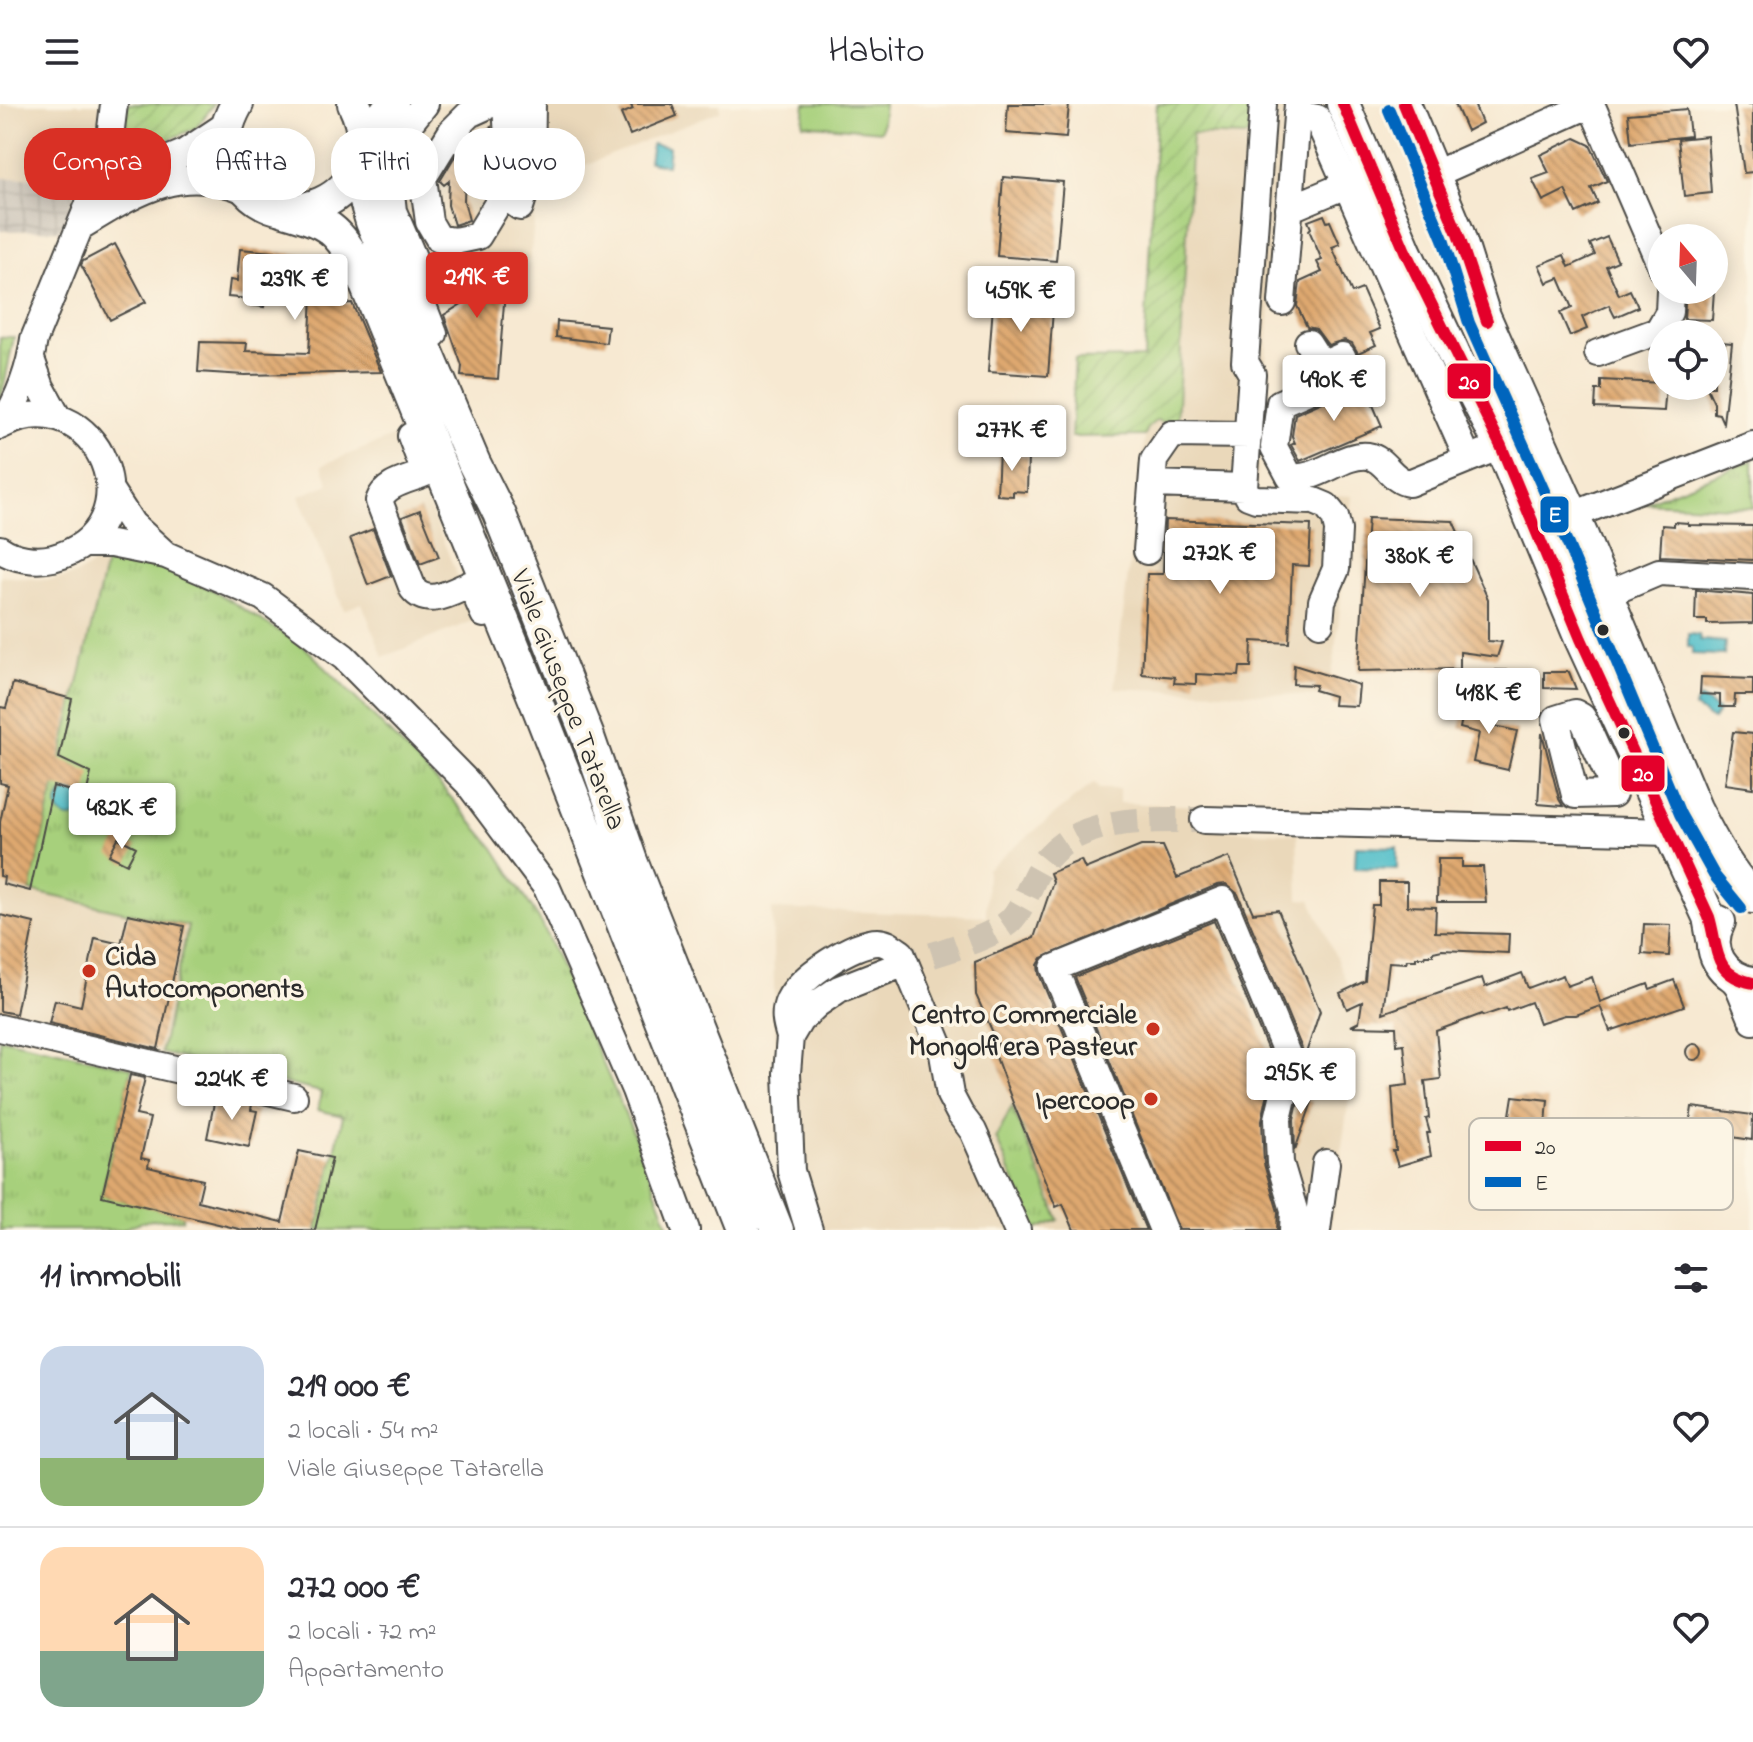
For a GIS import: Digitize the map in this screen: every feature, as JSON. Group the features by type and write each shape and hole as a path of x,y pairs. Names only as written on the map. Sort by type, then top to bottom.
{"main road":[{"name":"Viale Giuseppe Tatarella","path":"354,104 361,118 361,128"},
{"path":"378,128 392,104"},
{"path":"1343,104 1405,251 1501,446"},
{"path":"1365,104 1467,343 1501,446 1581,639 1709,917 1720,965 1741,979"},
{"path":"1383,104 1437,225 1484,316 1573,515 1711,841 1753,899 1734,906 1724,915 1716,926 1713,939"},
{"path":"1404,104 1458,234 1484,316"},
{"name":"Viale Giuseppe Tatarella","path":"260,200 320,220 338,234 474,463 499,513 588,737 631,861 777,1230"},
{"path":"284,210 306,209 331,200"},
{"name":"Viale Giuseppe Tatarella","path":"368,200 372,222 424,383 536,703 743,1230"}],"street":[{"path":"111,128 114,104"},
{"path":"425,104 404,130 393,157 390,184 393,211 425,285 422,303 440,351 424,383 410,432 425,473 387,488 382,493 380,508 413,589 428,599 471,584 510,677 536,703"},
{"path":"491,104 469,114 452,131 423,178 429,222 439,239 455,241 478,236 500,200"},
{"path":"506,104 507,128"},
{"path":"532,104 532,128"},
{"path":"1263,104 1245,362 1252,374 1244,487 1248,496 1256,499 1314,501 1326,506 1335,517 1338,530 1336,569 1322,601 1320,623"},
{"path":"1435,174 1591,104 1648,236"},
{"path":"1282,302 1298,109 1317,118 1468,459"},
{"path":"171,158 198,146 232,114"},
{"path":"85,215 173,180 187,178"},
{"path":"1289,209 1346,185"},
{"path":"2,425 15,405 31,359 34,339 89,200"},
{"path":"85,215 95,200"},
{"path":"1598,353 1658,331 1669,312 1669,304"},
{"path":"1308,343 1322,365 1342,356 1350,373 1280,403 1274,447 1290,477 1304,479 1363,456 1377,459 1399,481 1409,483 1501,446"},
{"path":"31,359 35,375 58,418"},
{"path":"2,425 30,416 58,418 76,426 102,453 109,471 110,490 103,520 84,544 46,560 25,559 2,551"},
{"path":"1147,551 1154,460 1172,434 1249,435"},
{"path":"1573,515 1753,445"},
{"path":"1152,484 1244,487"},
{"path":"110,490 132,524 166,555"},
{"path":"84,544 111,544 166,555 263,597 344,657 468,783 547,888 635,1090 686,1230"},
{"path":"1607,594 1659,572 1753,577"},
{"path":"1575,734 1591,782 1613,794 1645,781"},
{"path":"1204,820 1668,832"},
{"path":"1163,1230 1054,968 1223,900 1291,1064 1278,1119 1280,1163 1294,1210 1293,1230"},
{"path":"809,1230 791,1171 787,1073 790,1037 785,1020 789,1000 825,964 875,942 887,943 901,953 943,1054 950,1095 973,1131 1017,1230"},
{"path":"790,1037 800,1020 839,989 895,967"},
{"path":"1741,979 1739,987 1753,1021"},
{"path":"0,1028 294,1097"},
{"path":"1317,1230 1326,1163"}],"shaded area":[{"path":"0,104 100,104 98,128 24,128 24,178 0,178"},
{"path":"433,104 720,104 720,111 585,165 585,128 454,128 454,200 536,200 530,260 413,248 404,200 438,200 438,128 419,128"},
{"path":"1157,104 1285,104 1256,491 1352,496 1334,663 1325,696 1114,688 1145,436 1071,437 1075,359 1144,358"},
{"path":"0,178 24,178 24,200 72,200 61,230 0,231"},
{"path":"400,434 475,620 383,657 362,603 344,610 299,496 329,484 322,465"},
{"path":"108,554 31,890 188,926 161,1053 0,1017 0,576 48,580 65,578 81,572"},
{"path":"1094,783 1099,789 1119,789 1119,803 1204,806 1204,829 1297,834 1299,899 1311,900 1361,1015 1330,1230 800,1230 779,1176 772,909 986,916 987,869"}],"green space":[{"path":"128,104 214,104 196,128 187,128 187,132 171,139 171,128 126,128"},
{"path":"805,104 884,104 881,131 803,124"},
{"path":"1157,104 1254,104 1248,136 1192,134 1177,424 1164,424 1157,420 1148,427 1145,436 1071,437 1075,359 1144,358"},
{"path":"0,337 14,337 0,405"},
{"path":"1753,460 1753,508 1644,503"},
{"path":"124,552 213,590 306,648 436,780 494,848 542,924 639,1146 670,1230 317,1230 343,1116 318,1110 321,1092 161,1053 188,926 30,891 108,554"},
{"path":"0,1038 132,1068 102,1195 183,1215 182,1220 151,1220 122,1230 0,1230"},
{"path":"1012,1106 1059,1220 1035,1230 996,1138"}],"water":[{"path":"652,144 669,147 667,165 649,162"},
{"path":"1688,634 1699,635 1700,640 1725,642 1724,655 1692,654 1692,647 1688,647"},
{"path":"1700,698 1719,711 1713,720 1694,708"},
{"path":"70,792 79,796 83,805 79,814 70,818 61,814 57,805 61,796"},
{"path":"1356,846 1397,847 1397,869 1355,868"}],"building":[{"path":"630,104 672,104 677,116 630,135 621,114 633,109"},
{"path":"1008,104 1069,104 1066,138 1006,133"},
{"path":"1455,104 1474,104 1482,123 1467,131"},
{"path":"1734,104 1753,104 1753,172 1744,173"},
{"path":"1687,109 1690,136 1631,143 1628,114"},
{"path":"1707,136 1711,193 1684,196 1678,139"},
{"path":"1575,138 1590,145 1607,181 1591,188 1598,203 1576,213 1565,190 1543,201 1532,179 1549,173 1540,155"},
{"path":"454,158 454,200 464,200 469,220 454,225 448,205 449,181 444,185 440,181"},
{"path":"1003,177 1063,182 1056,261 997,256"},
{"path":"1324,215 1340,244 1332,247 1352,293 1362,289 1380,329 1370,333 1376,345 1358,353 1352,343 1344,340 1328,345 1316,329 1307,327 1297,306 1300,282 1322,272 1317,262 1322,260 1308,221"},
{"path":"1607,237 1618,261 1606,266 1619,295 1630,290 1638,307 1615,317 1609,305 1582,317 1587,329 1570,336 1560,313 1572,308 1559,278 1547,283 1539,265 1564,255 1569,267 1595,255 1590,244"},
{"path":"115,244 146,302 110,320 81,265"},
{"path":"240,249 330,257 329,271 337,271 336,287 341,287 340,304 352,303 381,372 245,375 198,372 200,342 247,343 246,351 309,353 312,296 298,295 299,281 269,279 264,307 250,305 250,299 228,297 230,280 237,281"},
{"path":"453,266 514,271 514,277 506,278 498,379 461,376 462,366 444,315 502,279 441,288 435,269"},
{"path":"994,292 1054,297 1048,376 988,372"},
{"path":"1685,304 1713,304 1712,320 1684,319"},
{"path":"557,321 608,326 606,343 556,337"},
{"path":"1728,343 1732,343 1728,379"},
{"path":"1601,380 1648,382 1648,400 1665,400 1664,411 1595,408 1596,390 1601,390"},
{"path":"1364,384 1382,426 1300,461 1291,445 1295,443 1292,436 1295,414"},
{"path":"1713,400 1726,400 1723,423 1719,414 1714,413"},
{"path":"999,450 1018,450 1018,455 1028,456 1027,492 1013,491 1013,496 997,495"},
{"path":"420,510 439,557 420,564 402,517"},
{"path":"1368,518 1453,521 1488,599 1488,641 1502,642 1497,657 1460,652 1460,669 1358,671"},
{"path":"1165,520 1311,525 1309,566 1292,565 1289,643 1252,641 1251,667 1240,667 1239,676 1196,674 1196,684 1174,683 1175,677 1142,674 1147,574 1163,574"},
{"path":"1674,522 1753,526 1753,560 1660,556 1662,525 1674,526"},
{"path":"373,529 391,576 368,585 350,538"},
{"path":"1696,590 1753,595 1753,623 1707,624 1707,620 1695,620"},
{"path":"1294,665 1359,685 1357,706 1333,705 1334,696 1314,690 1316,685 1293,684"},
{"path":"1496,670 1530,671 1526,687 1496,686"},
{"path":"1544,672 1569,672 1576,689 1544,688"},
{"path":"1701,677 1753,679 1753,695 1735,695 1734,707 1720,707 1720,695 1700,694"},
{"path":"13,683 72,699 59,758 91,773 85,800 77,793 53,786 30,891 3,884 4,877 0,876 0,822 8,785 0,783 0,707 6,708"},
{"path":"1465,704 1499,706 1494,726 1517,731 1508,770 1473,762 1479,733 1460,728"},
{"path":"1733,732 1753,734 1753,788 1725,784"},
{"path":"1542,733 1559,799 1563,806 1538,804"},
{"path":"118,838 136,847 127,864 109,855"},
{"path":"1141,846 1163,846 1177,878 1229,857 1253,913 1278,910 1320,1011 1305,1056 1238,894 1226,884 1217,885 1042,958 1038,965 1039,974 1146,1230 1074,1230 1063,1204 1056,1207 993,1049 999,1046 976,995 975,962 1034,938 1053,882 1050,873 1081,860 1085,869"},
{"path":"1438,859 1462,859 1462,867 1483,867 1486,902 1437,902"},
{"path":"1379,882 1407,882 1407,906 1436,907 1435,932 1509,934 1508,953 1442,950 1433,952 1433,955 1416,957 1416,960 1407,960 1406,963 1389,962 1383,1013 1482,978 1485,987 1522,973 1528,988 1563,975 1567,986 1592,977 1600,1002 1648,984 1650,989 1674,980 1684,1006 1610,1031 1600,1006 1539,1023 1531,1002 1507,1011 1506,1008 1482,1014 1436,1031 1441,1079 1425,1081 1431,1156 1398,1166 1393,1151 1396,1151 1392,1087 1408,1085 1404,1044 1397,1045 1396,1027 1351,1026 1359,1022 1362,1002 1347,1009 1340,993 1365,981 1372,905 1379,905"},
{"path":"128,914 184,926 158,1049 49,1023 55,1000 81,1006 95,938 121,944"},
{"path":"0,915 34,923 16,1014 0,1011"},
{"path":"1214,921 1274,1065 1262,1120 1264,1164 1278,1212 1277,1230 1179,1230 1075,977"},
{"path":"1644,924 1671,925 1669,956 1642,954"},
{"path":"1691,1044 1697,1044 1702,1052 1700,1058 1691,1060 1686,1055 1686,1049"},
{"path":"130,1075 145,1078 136,1115 150,1118 141,1158 149,1160 148,1167 203,1180 198,1201 282,1222 299,1151 332,1158 315,1230 243,1230 102,1196"},
{"path":"1301,1090 1305,1091 1302,1099 1312,1102 1295,1150 1294,1120"},
{"path":"1513,1096 1548,1100 1547,1118 1510,1118"},
{"path":"224,1097 252,1104 251,1110 257,1111 249,1147 207,1138 214,1103 222,1105"},
{"path":"1692,1107 1753,1115 1752,1140 1733,1137 1733,1118 1690,1118"}],"tunnel":[{"path":"895,967 988,935 1010,921 1047,858 1081,834 1121,823 1204,820"}],"transit line":[{"name":"20","path":"1343,104 1405,251 1501,446 1581,639 1709,917 1719,959 1730,974 1753,983"},
{"name":"20","path":"1404,104 1458,234 1487,321"},
{"name":"E","path":"1389,110 1443,239 1469,323 1566,540 1680,814 1714,875 1741,908"}],"place":[{"name":"Cida Autocomponents","path":"89,971"},
{"name":"Centro Commerciale Mongolfiera Pasteur","path":"1153,1029"},
{"name":"Ipercoop","path":"1151,1099"}]}
